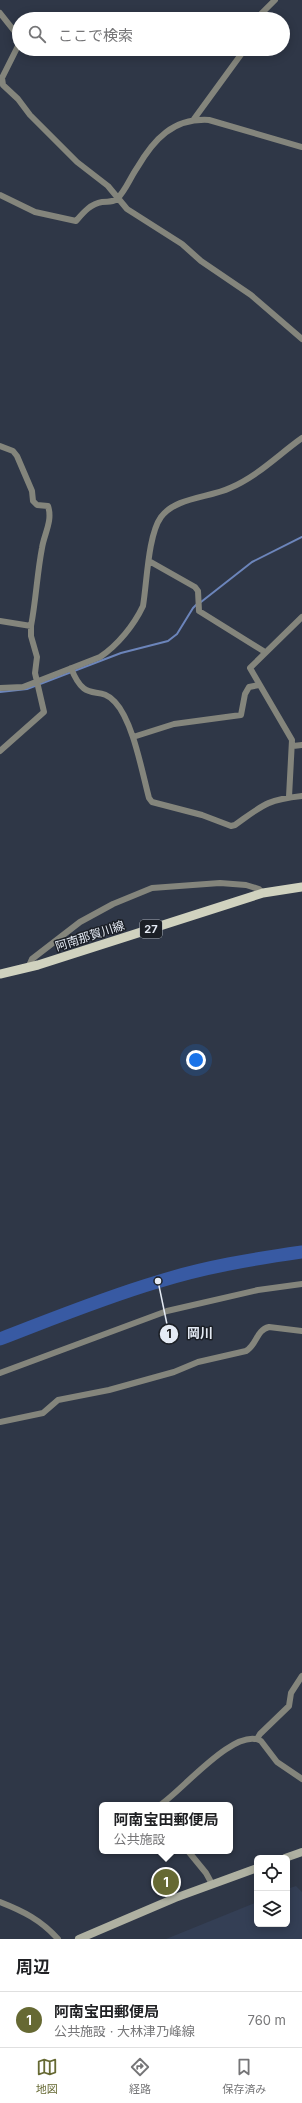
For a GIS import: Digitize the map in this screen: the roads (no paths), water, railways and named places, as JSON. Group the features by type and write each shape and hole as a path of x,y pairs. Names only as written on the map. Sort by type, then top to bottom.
{"main road":[{"name":"阿南那賀川線","path":"0,974 28,968 263,893 302,887"},
{"path":"290,1856 302,1852"},
{"path":"79,1939 175,1898 254,1869"}],"street":[{"path":"263,12 275,0"},
{"path":"0,13 12,28"},
{"path":"13,56 2,78 3,85 77,162 108,186 117,199 127,209 182,244 201,261 251,295 302,339"},
{"path":"194,120 240,56"},
{"path":"0,195 35,212 76,221 91,206 102,202 112,202 117,199 154,143 168,130 182,122 194,120 209,120 302,147"},
{"path":"0,688 23,687 38,684 72,671 100,658 110,651 139,614 143,606 155,530 161,517 172,506 229,489 250,478 302,438"},
{"path":"0,446 13,451 17,456 32,491 33,501 37,505 48,506 50,512 48,530 42,548 31,636 37,657 35,673 44,712 42,716 0,751"},
{"path":"149,561 195,587 198,591 198,611 265,652"},
{"path":"289,797 293,746 292,740 250,668 302,617"},
{"path":"0,621 32,626"},
{"path":"72,671 80,687 87,692 111,698 117,703 133,737 149,798 152,802 231,826 235,825 265,803 289,797 302,796"},
{"path":"133,737 174,724 241,715 245,694 249,687 259,685"},
{"path":"293,746 302,745"},
{"path":"28,968 32,959 80,922 113,904 152,888 220,883 246,885 259,889 263,893"},
{"path":"0,1373 167,1311 258,1290 302,1284"},
{"path":"0,1422 42,1413 58,1400 109,1390 174,1372 198,1362 246,1351 252,1348 260,1332 265,1328 270,1327 302,1331"},
{"path":"257,1739 260,1734 289,1706 291,1693 302,1676"},
{"path":"165,1802 174,1796 218,1755 239,1741 257,1739 269,1750 277,1762 302,1779"},
{"path":"190,1854 206,1873 212,1884"},
{"path":"0,1902 23,1911 38,1920 58,1939"}],"water":[{"path":"302,1250 302,1257 245,1259"}],"waterway":[{"path":"201,602 252,562 302,537"},
{"path":"0,692 27,689 121,653 168,641 177,634 197,604"},
{"path":"0,1339 97,1302 175,1277 229,1264 302,1252"}],"place":[{"name":"岡川","path":"158,1281"},
{"name":"阿南宝田郵便局","path":"166,1882"}]}
